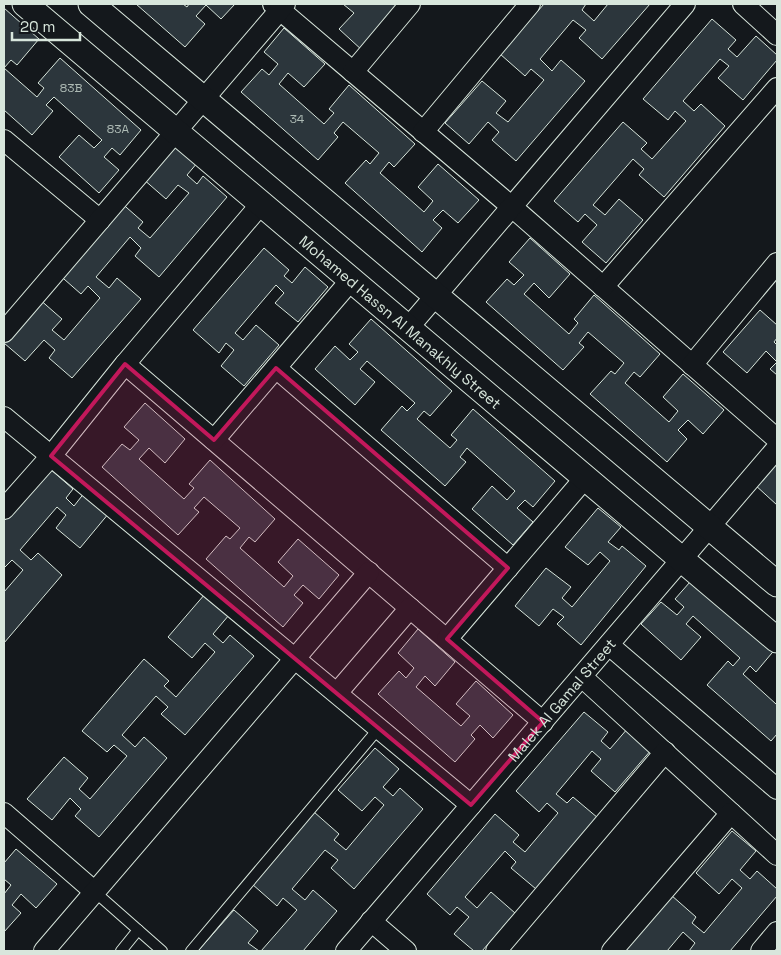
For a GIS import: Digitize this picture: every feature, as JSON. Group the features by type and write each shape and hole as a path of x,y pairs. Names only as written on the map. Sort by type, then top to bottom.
{"street":[{"name":"Mohamed Hassn Al Manakhly Street","path":"25,4 777,640"},
{"path":"91,4 777,584"},
{"path":"352,72 410,4"},
{"path":"423,132 530,4"},
{"path":"408,328 685,4"},
{"path":"743,4 777,34"},
{"path":"4,332 204,99 279,6 352,72 512,208 777,439"},
{"path":"603,287 777,88"},
{"path":"4,140 100,220"},
{"path":"4,509 51,456 125,364 262,204"},
{"path":"692,365 777,263"},
{"path":"214,440 351,280"},
{"path":"125,364 543,722"},
{"path":"276,368 508,568"},
{"path":"4,417 471,805"},
{"name":"Malek Al Gamal Street","path":"346,951 777,448"},
{"path":"447,639 585,478"},
{"path":"44,951 369,572"},
{"path":"337,694 410,608"},
{"path":"609,645 777,789"},
{"path":"582,677 777,855"},
{"path":"496,951 665,752"},
{"path":"4,813 95,892"},
{"path":"612,951 731,813"},
{"path":"372,922 406,951"},
{"path":"761,951 777,932"}],"lane":[{"path":"190,951 379,728"},
{"path":"95,892 162,951"},
{"path":"120,951 138,930"}],"highlighted area":[{"path":"125,364 214,440 276,368 508,568 447,639 543,722 471,805 51,456"}],"building":[{"path":"136,4 183,4 187,7 189,4 235,4 221,19 206,5 196,16 205,24 185,47"},
{"path":"343,4 395,4 400,8 363,51 339,29 354,13"},
{"path":"544,4 586,4 582,10 594,21 608,4 650,4 602,59 579,38 586,30 573,20 540,59 552,71 561,60 585,81 516,161 492,140 499,132 488,122 469,144 445,123 482,81 506,101 496,113 508,122 544,80 531,69 525,76 500,54"},
{"path":"4,8 39,39 17,65 11,60 4,68"},
{"path":"712,19 736,40 728,49 737,57 756,36 777,55 777,60 743,100 718,78 729,66 720,59 683,101 694,111 701,104 725,126 664,197 639,175 644,169 633,159 593,205 605,215 619,199 643,220 606,263 582,242 597,225 585,214 578,222 554,201 623,122 647,143 641,149 652,159 686,121 675,111 668,120 643,99"},
{"path":"284,28 325,64 304,87 288,73 279,84 324,124 334,113 329,109 349,85 415,144 394,167 389,162 380,173 424,212 433,201 418,187 438,164 479,200 458,223 443,210 433,220 442,228 422,252 345,183 366,160 370,164 379,153 343,122 334,133 338,137 318,160 241,92 262,69 269,75 278,64 264,52"},
{"path":"60,58 141,130 120,155 112,148 104,157 119,170 99,193 59,157 79,135 94,148 102,140 54,97 46,105 53,111 32,135 4,110 4,68 37,97 44,88 38,83"},
{"path":"179,136 203,156 187,175 197,184 203,176 227,197 159,277 135,256 141,248 130,237 96,277 109,288 117,278 141,299 72,378 49,358 55,350 44,340 25,361 4,343 4,338 38,298 62,319 52,330 64,340 100,298 88,286 81,294 56,272 118,200 143,222 138,228 150,238 189,193 178,185 166,199 142,178"},
{"path":"530,238 570,274 549,298 534,283 524,294 569,334 578,323 574,319 594,295 660,354 640,377 634,372 625,383 669,422 678,411 663,397 683,374 724,410 703,434 688,420 678,430 687,439 667,462 590,394 611,371 615,374 624,363 588,332 579,343 584,347 563,370 486,302 507,279 514,285 524,275 509,262"},
{"path":"264,248 289,270 284,276 292,283 305,267 328,287 298,322 275,303 284,293 276,285 235,333 243,340 256,325 279,345 244,386 221,366 234,350 226,343 219,353 193,330"},
{"path":"760,310 777,325 777,338 774,342 777,345 777,362 766,351 747,373 723,352"},
{"path":"371,319 452,391 430,416 424,411 417,419 450,448 457,440 451,435 473,409 555,481 533,507 525,500 517,508 533,522 513,545 472,509 492,486 507,500 515,491 467,448 460,457 466,462 445,486 381,430 402,406 407,411 415,403 367,361 360,369 375,382 355,405 315,369 335,346 350,360 358,352 349,344"},
{"path":"777,362 777,375 770,369"},
{"path":"145,403 185,439 165,463 149,448 139,459 184,499 194,488 189,484 210,460 275,519 255,542 249,537 240,548 284,587 293,576 278,562 298,539 339,575 319,599 303,585 294,595 303,603 283,627 206,559 226,536 230,539 240,528 204,497 194,508 199,512 178,535 102,467 122,444 130,450 139,440 124,427"},
{"path":"777,457 777,505 754,484"},
{"path":"49,468 73,489 66,498 74,506 85,492 109,513 80,548 56,528 66,515 57,507 20,550 31,560 38,553 62,575 4,643 4,592 23,570 12,560 4,568 4,521"},
{"path":"598,508 621,527 608,542 619,550 622,546 646,566 581,645 557,624 564,617 553,609 539,626 515,606 546,568 571,587 562,598 572,607 610,561 600,552 588,565 565,547"},
{"path":"697,574 777,647 756,672 750,666 743,674 776,704 777,702 777,734 771,741 707,685 728,661 733,666 740,658 693,616 686,624 701,637 681,660 641,624 661,602 677,615 684,607 675,599"},
{"path":"205,594 229,615 213,634 223,643 230,635 254,656 185,735 161,714 168,707 156,696 122,735 135,747 144,737 167,758 99,837 75,816 81,809 70,798 52,820 27,799 64,757 88,778 79,789 90,799 127,756 114,745 107,752 82,731 144,659 169,681 164,686 176,697 215,652 205,643 192,658 168,637"},
{"path":"418,629 455,662 435,686 425,676 416,687 461,726 470,716 456,704 476,681 513,715 493,738 480,725 471,735 475,739 455,762 378,694 399,671 406,678 414,668 398,653"},
{"path":"584,712 608,732 601,741 610,749 628,728 652,749 615,792 591,771 601,759 592,751 556,794 567,803 573,797 598,818 536,889 511,868 516,862 505,851 465,897 477,908 491,892 515,913 482,951 474,951 454,934 469,917 457,907 450,915 427,894 495,814 519,835 513,842 525,852 558,813 547,803 539,812 516,791"},
{"path":"375,748 399,769 383,787 393,796 400,788 423,809 354,889 331,868 338,860 325,850 292,889 305,900 313,890 337,911 303,951 261,951 297,910 283,898 277,906 252,884 314,812 339,834 334,840 346,850 384,805 375,797 362,811 338,790"},
{"path":"732,831 756,851 740,870 750,879 757,871 777,889 777,896 730,951 689,951 695,943 683,932 667,951 623,951 671,895 696,917 692,923 704,933 742,888 732,879 719,894 696,873"},
{"path":"16,849 57,884 36,908 21,894 12,905 21,913 4,932 4,894 11,885 4,879 4,863"},
{"path":"234,910 258,931 248,943 259,951 198,951"}]}
